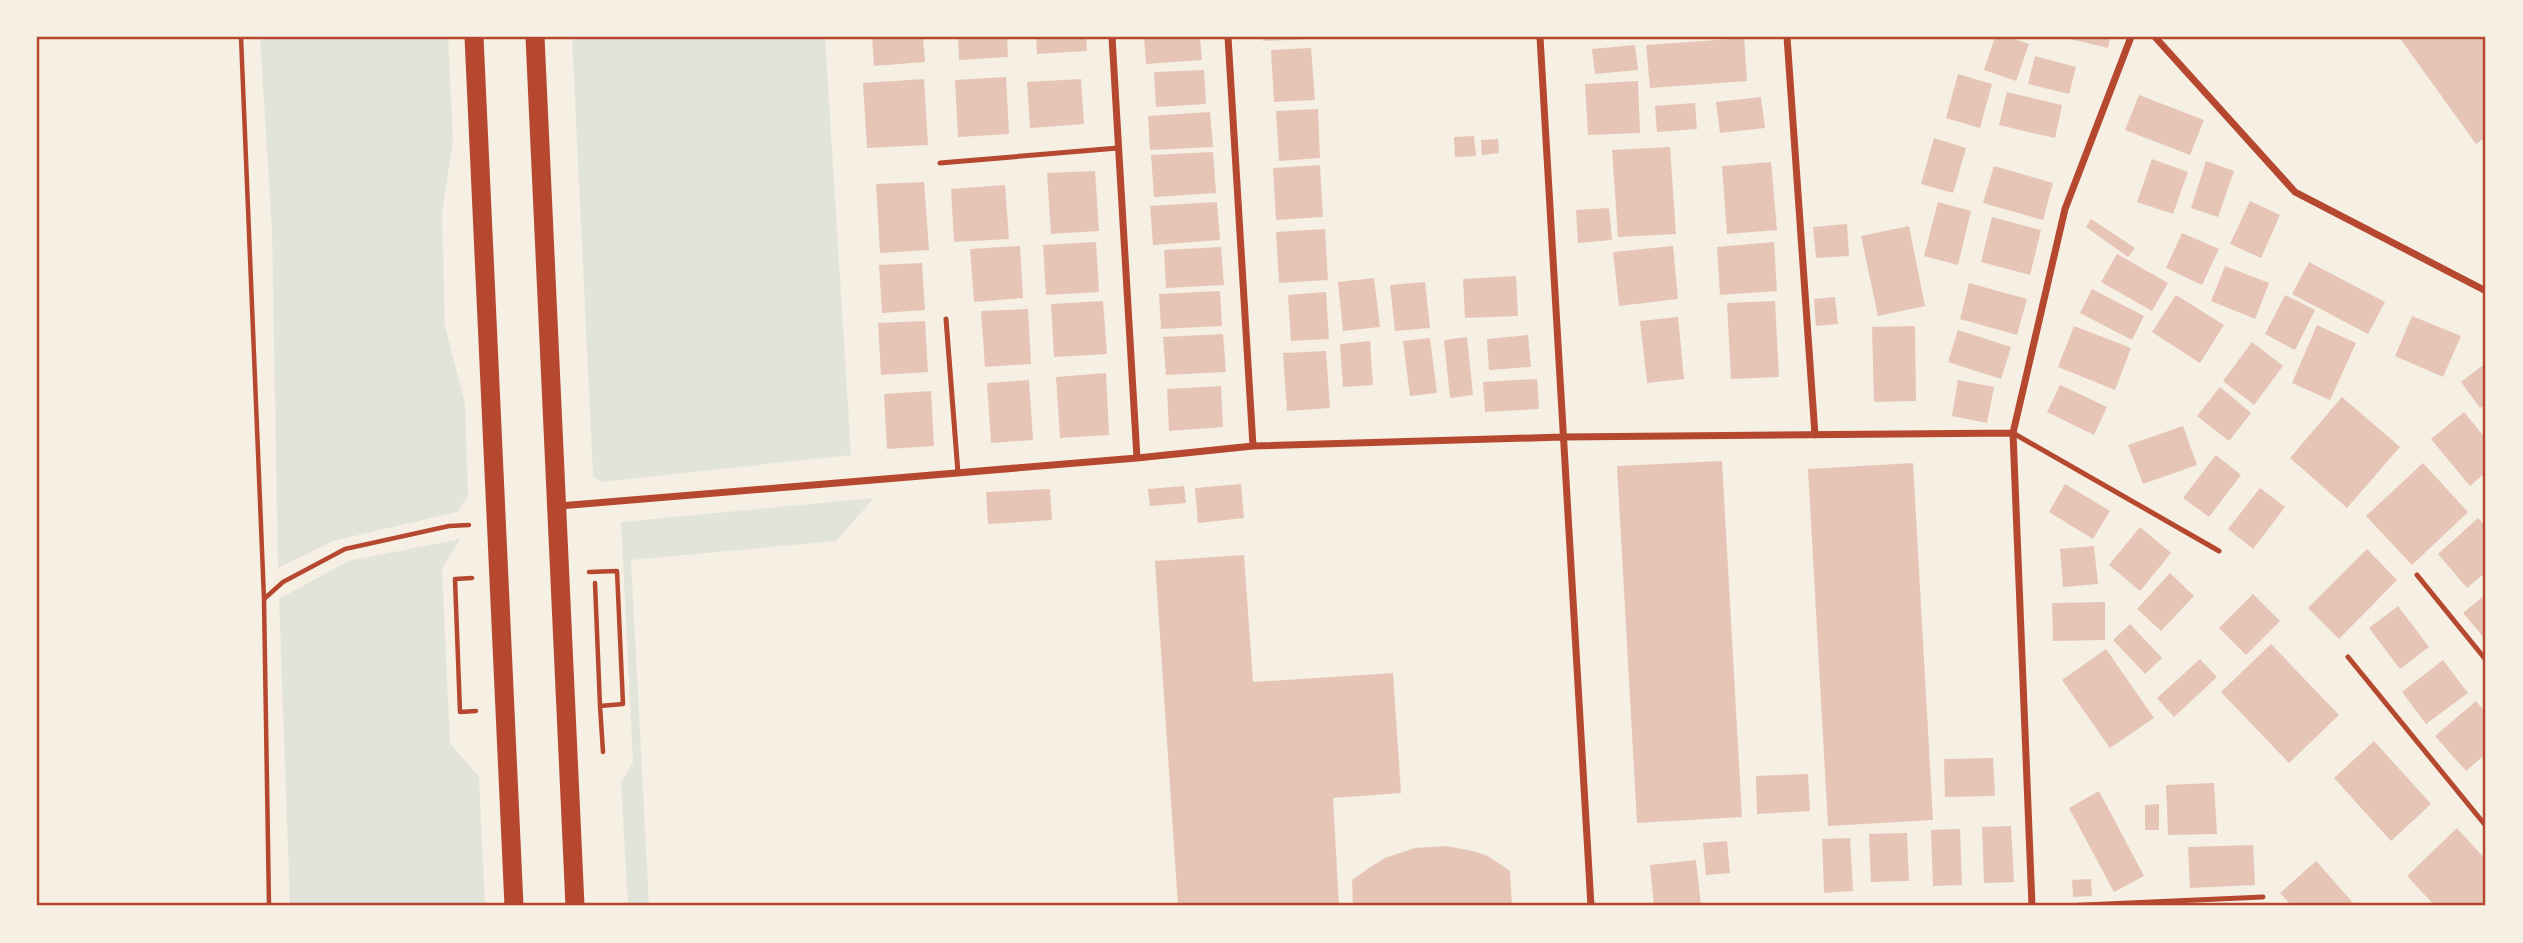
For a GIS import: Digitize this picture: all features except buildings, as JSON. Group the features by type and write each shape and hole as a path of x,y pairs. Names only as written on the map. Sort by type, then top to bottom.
{"highway":[{"path":"474,37 514,906"},
{"path":"535,37 575,906"}],"street":[{"path":"1112,37 1137,458"},
{"path":"1228,37 1253,446"},
{"path":"1541,37 1591,906"},
{"path":"1787,37 1815,435"},
{"path":"2032,906 2013,433 2065,209 2132,37"},
{"path":"2155,37 2295,192 2486,290"},
{"path":"558,506 1253,446 1563,437 2013,433"}],"lane":[{"path":"940,163 1118,148"},
{"path":"946,319 958,473"},
{"path":"2013,433 2219,551"},
{"path":"2417,575 2486,660"},
{"path":"2348,657 2486,825"},
{"path":"2062,906 2263,897"}],"path":[{"path":"241,37 264,598 269,906"},
{"path":"264,598 283,582 345,549 449,526 473,525"},
{"path":"594,583 603,752"},
{"path":"600,706 623,704"}],"shaded area":[{"path":"260,37 448,37 453,140 442,214 445,326 465,403 468,496 457,512 333,541 278,568 272,232"},
{"path":"572,37 825,37 851,455 601,482 593,476"},
{"path":"874,498 836,541 631,560 649,906 628,906 621,783 633,762 621,522"},
{"path":"460,539 442,569 450,743 479,777 485,906 290,906 279,599 348,561"}]}
